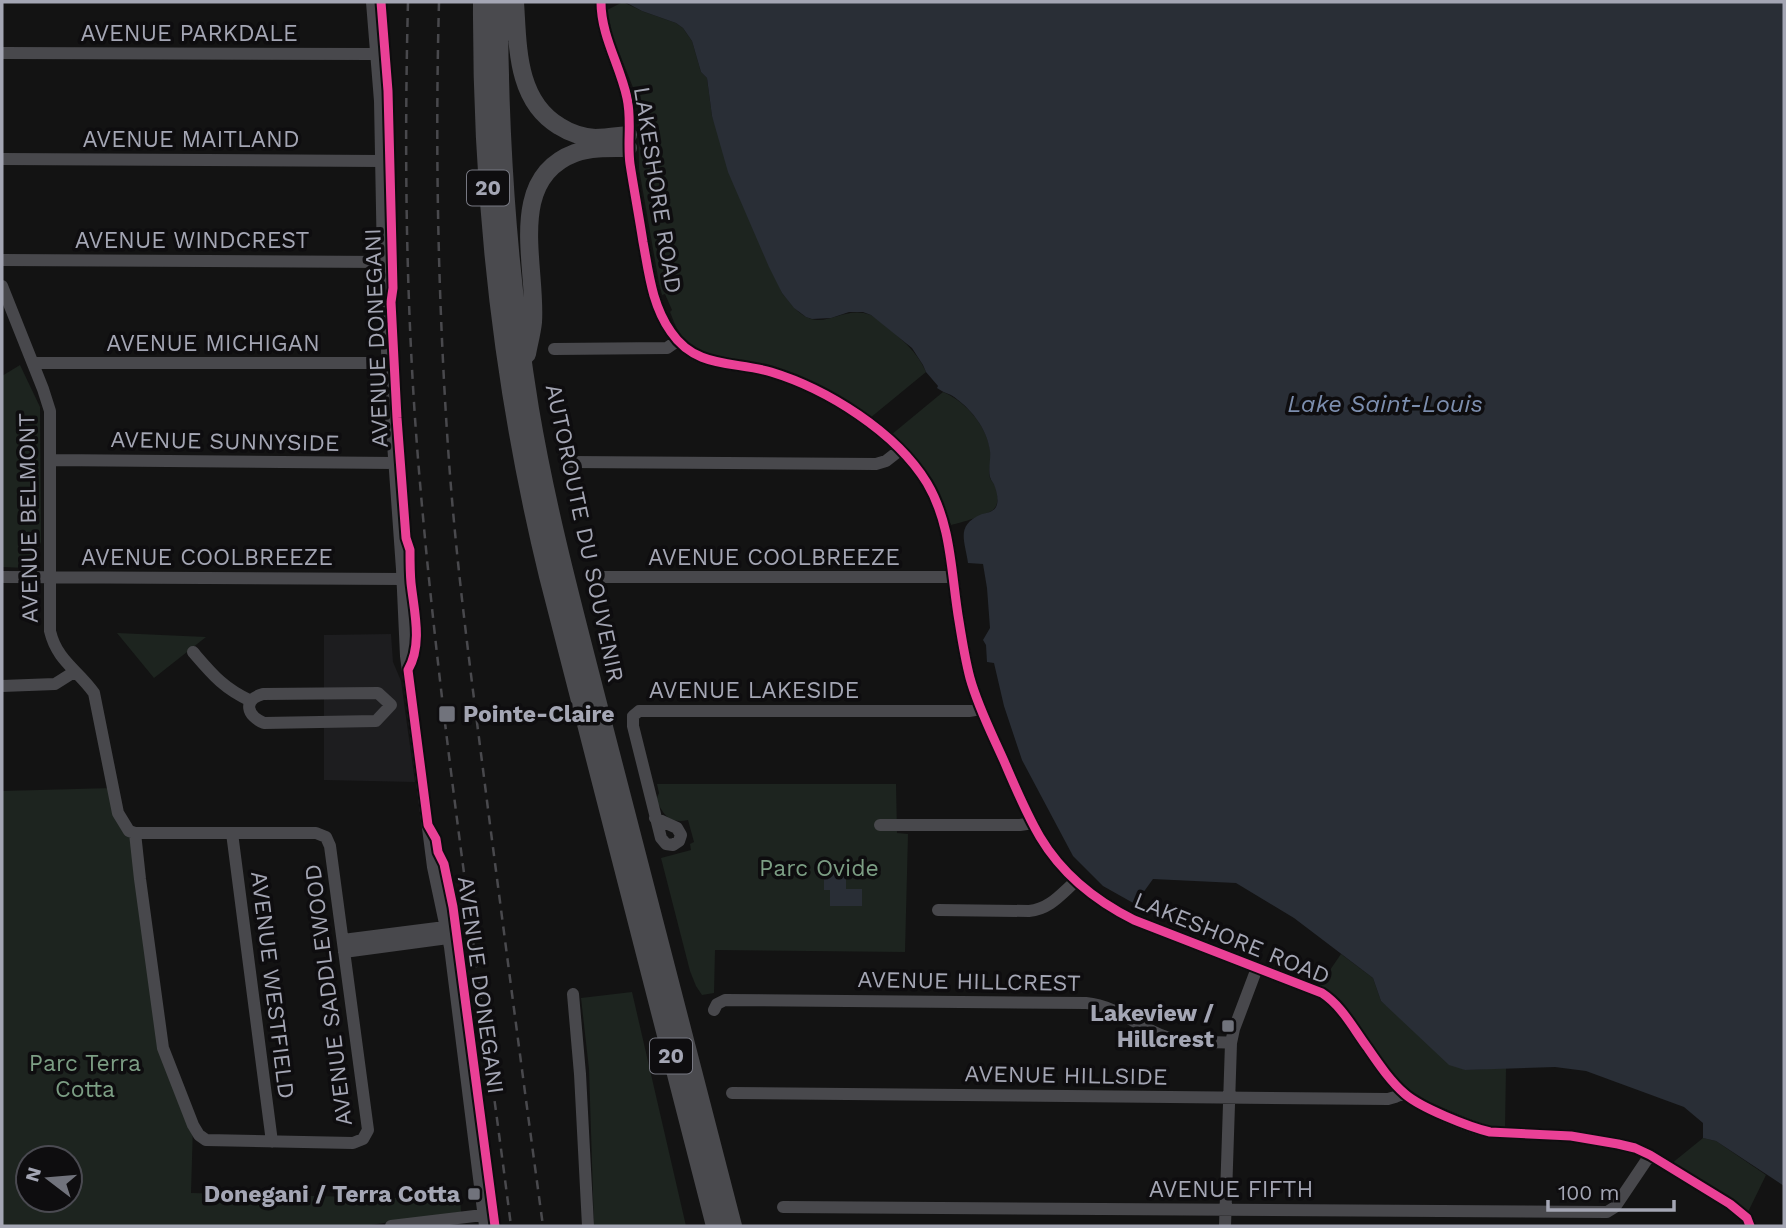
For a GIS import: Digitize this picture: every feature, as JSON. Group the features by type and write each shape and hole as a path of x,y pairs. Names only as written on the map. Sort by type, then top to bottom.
{"highway":[{"name":"AUTOROUTE DU SOUVENIR","path":"482,2 483,109 492,250 506,362 526,483 715,1226"},
{"name":"AUTOROUTE DU SOUVENIR","path":"499,2 504,181 512,272 533,424 559,553 733,1226"},
{"path":"516,2 517,36 524,81 540,110 562,128 579,135 628,142"},
{"path":"524,367 533,322 529,220 538,186 554,165 574,153 628,142"}],"street":[{"name":"AVENUE DONEGANI","path":"372,2 380,101 383,262 405,641 433,867 446,932 484,1221"},
{"name":"LAKESHORE ROAD","path":"601,2 605,33 627,99 628,142 652,292 660,312 677,341 686,348 704,359 769,372 821,394 857,415 900,450 919,471 933,494 948,541 968,669 981,709 1033,822 1052,855 1076,881 1105,904 1134,920 1316,990 1332,1000 1404,1093 1425,1106 1488,1132 1571,1136 1635,1148 1741,1212 1750,1226"},
{"name":"AVENUE PARKDALE","path":"2,53 376,54"},
{"name":"AVENUE MAITLAND","path":"2,159 381,161"},
{"name":"AVENUE WINDCREST","path":"2,260 383,262"},
{"name":"AVENUE BELMONT","path":"2,286 50,411 49,577 50,631 53,645 94,693 118,813 129,831 135,833 163,1048 192,1125 206,1140"},
{"path":"554,349 667,348 677,341"},
{"name":"AVENUE MICHIGAN","path":"33,363 388,363"},
{"path":"570,462 876,464 886,461 900,450"},
{"name":"AVENUE SUNNYSIDE","path":"50,460 394,463"},
{"name":"AVENUE COOLBREEZE","path":"2,577 402,579"},
{"name":"AVENUE COOLBREEZE","path":"596,577 952,578"},
{"path":"193,652 218,680 251,701"},
{"path":"2,686 55,684 74,672"},
{"path":"391,705 378,693 263,694 254,697 249,709 257,720 264,723 376,721 391,705 412,703"},
{"name":"AVENUE LAKESIDE","path":"655,818 633,726 633,716 639,711 981,709"},
{"path":"880,825 1020,825 1033,822"},
{"name":"AVENUE SADDLEWOOD","path":"135,833 316,833 326,837 330,846 368,1130 363,1139 353,1143 206,1140"},
{"name":"AVENUE WESTFIELD","path":"232,833 272,1142"},
{"path":"938,911 1040,910 1054,902 1076,881"},
{"path":"344,946 446,932"},
{"path":"1225,1226 1231,1043 1257,968"},
{"path":"573,994 588,1226"},
{"name":"AVENUE HILLCREST","path":"714,1010 717,1004 725,1000 1095,1003 1166,1037 1231,1043"},
{"name":"AVENUE HILLSIDE","path":"732,1093 1388,1099 1404,1093"},
{"name":"AVENUE FIFTH","path":"783,1207 1607,1212 1615,1208 1650,1155"},
{"path":"391,1226 484,1221"}],"shaded area":[{"path":"391,634 393,662 401,681 415,782 324,780 324,635"}],"green space":[{"path":"623,2 676,23 692,41 701,72 707,78 712,116 782,293 798,311 811,319 854,313 871,315 903,340 922,364 926,372 870,418 826,390 779,368 698,349 687,342 678,330 659,283 639,169 636,95 613,37 607,10"},
{"path":"20,365 40,407 41,542 28,568 2,567 2,376"},
{"path":"943,392 968,409 981,426 991,456 989,475 996,487 998,498 996,507 991,511 951,525 937,491 891,435"},
{"path":"117,633 206,637 154,678"},
{"name":"Parc Ovide","path":"657,784 896,784 897,833 908,834 905,952 715,950 714,993 702,995 690,971 661,858 691,850 690,844 694,842 688,820 676,821 662,810 656,800 659,793"},
{"name":"Parc Terra Cotta","path":"113,788 129,831 163,1048 193,1125 191,1193 397,1198 460,1195 461,1212 363,1226 2,1226 2,791"},
{"path":"1341,954 1373,978 1381,1001 1465,1070 1506,1068 1505,1128 1486,1126 1429,1102 1403,1084 1379,1057 1347,1008 1339,999 1319,986"},
{"path":"632,992 686,1226 594,1226 589,1069 581,998"},
{"path":"1703,1138 1716,1141 1766,1175 1747,1214 1671,1164"}],"water":[{"name":"Lake Saint-Louis","path":"625,2 1784,2 1784,1186 1716,1141 1703,1138 1703,1123 1684,1107 1586,1071 1555,1067 1465,1070 1449,1065 1381,1001 1373,978 1294,918 1236,883 1153,879 1135,904 1103,886 1073,856 1022,760 1004,706 994,663 987,662 983,640 990,628 983,564 968,563 964,541 968,523 993,510 997,502 996,489 989,474 988,442 981,426 965,406 937,388 912,348 871,315 849,312 831,318 812,319 794,308 782,293 769,267 728,172 712,116 707,78 701,72 692,41 676,23"},
{"path":"824,874 846,874 846,889 862,889 862,906 830,906 830,890 824,890"}],"railway":[{"path":"408,2 407,236 419,471 449,755 511,1226"},
{"path":"439,2 438,224 451,492 471,674 543,1226"}],"cycle path":[{"path":"381,2 388,91 393,288 391,302 397,418 416,627 413,660 408,670 428,825 444,864 453,907 495,1226"},
{"path":"601,2 607,39 627,98 633,184 649,277 659,311 671,332 692,352 716,362 771,372 815,389 879,430 914,464 935,499 946,533 965,657 977,699 1035,828 1069,875 1093,895 1134,920 1322,993 1341,1011 1394,1083 1405,1094 1433,1111 1490,1132 1571,1136 1635,1148 1730,1204 1747,1218 1750,1226"}],"place":[{"name":"Pointe-Claire","path":"447,714"},
{"name":"Lakeview / Hillcrest","path":"1228,1026"},
{"name":"Donegani / Terra Cotta","path":"474,1194"}]}
